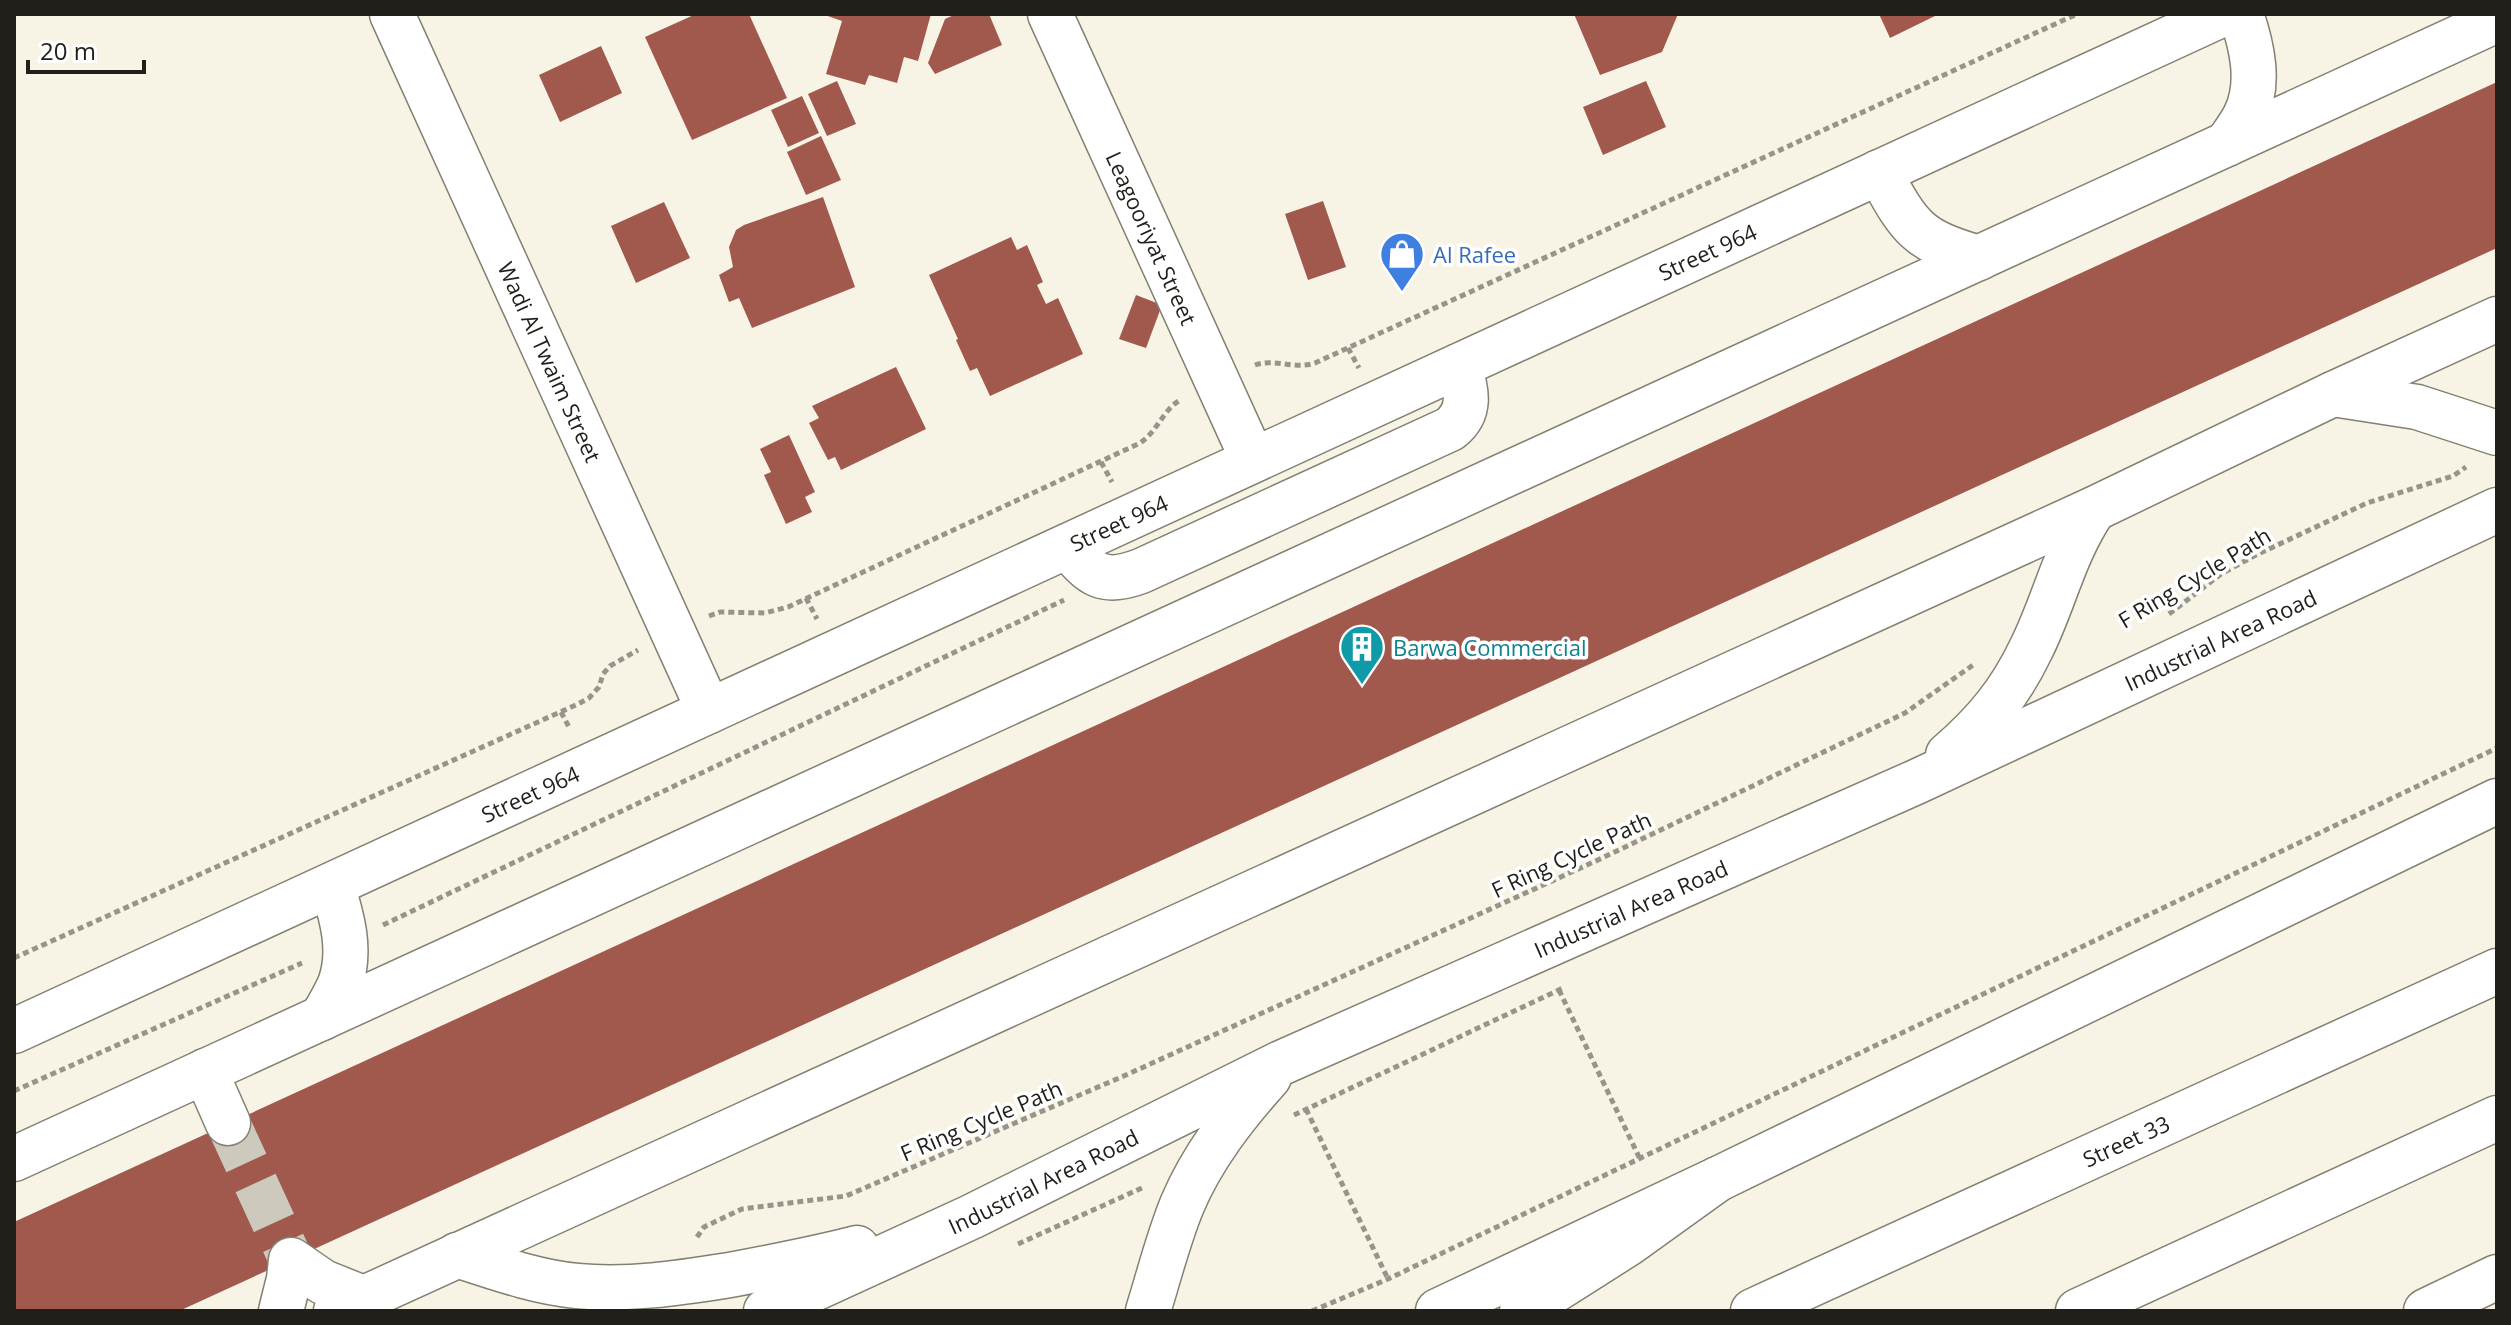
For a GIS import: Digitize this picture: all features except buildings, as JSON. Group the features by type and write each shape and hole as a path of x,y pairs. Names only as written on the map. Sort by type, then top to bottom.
{"main road":[{"name":"Wadi Al Twaim Street","path":"392,14 709,711"},
{"name":"Leagooriyat Street","path":"1050,14 1253,460"},
{"name":"Street 964","path":"14,1031 2223,14"},
{"path":"2227,144 2246,114 2252,93 2254,65 2241,14"},
{"path":"14,1159 2497,20"},
{"path":"1879,172 1905,217 1923,236 1944,248 1979,258"},
{"path":"281,1311 291,1260 350,1305 2094,509 2497,319"},
{"path":"1068,546 1085,567 1097,574 1111,578 1126,576 1450,429 1457,423 1467,404 1467,392 1459,366"},
{"path":"2333,394 2417,407 2494,433"},
{"path":"1916,782 1996,709 2031,650 2063,564 2094,509"},
{"name":"Industrial Area Road","path":"766,1311 971,1217 1281,1063 1916,782 2497,510"},
{"path":"1438,1311 1718,1179 2497,801"},
{"path":"322,1018 340,985 346,943 332,885"},
{"name":"Street 33","path":"1753,1311 2497,971"},
{"path":"1148,1311 1182,1204 1207,1158 1241,1108 1281,1063"},
{"path":"205,1071 228,1123"},
{"path":"2078,1311 2497,1118"},
{"path":"1522,1311 1629,1243 1718,1179"},
{"path":"457,1255 538,1280 575,1286 617,1288 664,1285 785,1265 971,1217"},
{"path":"2426,1311 2497,1277"}],"path":[{"path":"14,958 578,704 599,687 603,674 610,666 673,633 720,612 765,613 788,607 1140,443 1158,427 1172,405 1217,382 1261,363 1297,367 1315,363 2077,14"},
{"name":"F Ring Cycle Path","path":"2158,623 2221,574 2254,556 2367,503 2453,476 2477,456 2494,433"},
{"path":"14,1091 346,943 1111,578"},
{"name":"F Ring Cycle Path","path":"664,1285 704,1227 729,1215 742,1209 846,1196 1112,1081 1598,860 1905,713 1963,670 1991,654 2031,650"},
{"path":"1312,1311 1388,1279 2497,748"},
{"path":"1559,990 1640,1159"},
{"path":"1306,1109 1388,1279"}],"tunnel":[{"path":"228,1123 291,1260"}],"place":[{"name":"Al Rafee","path":"1402,293"},
{"name":"Barwa Commercial","path":"1362,686"}]}
